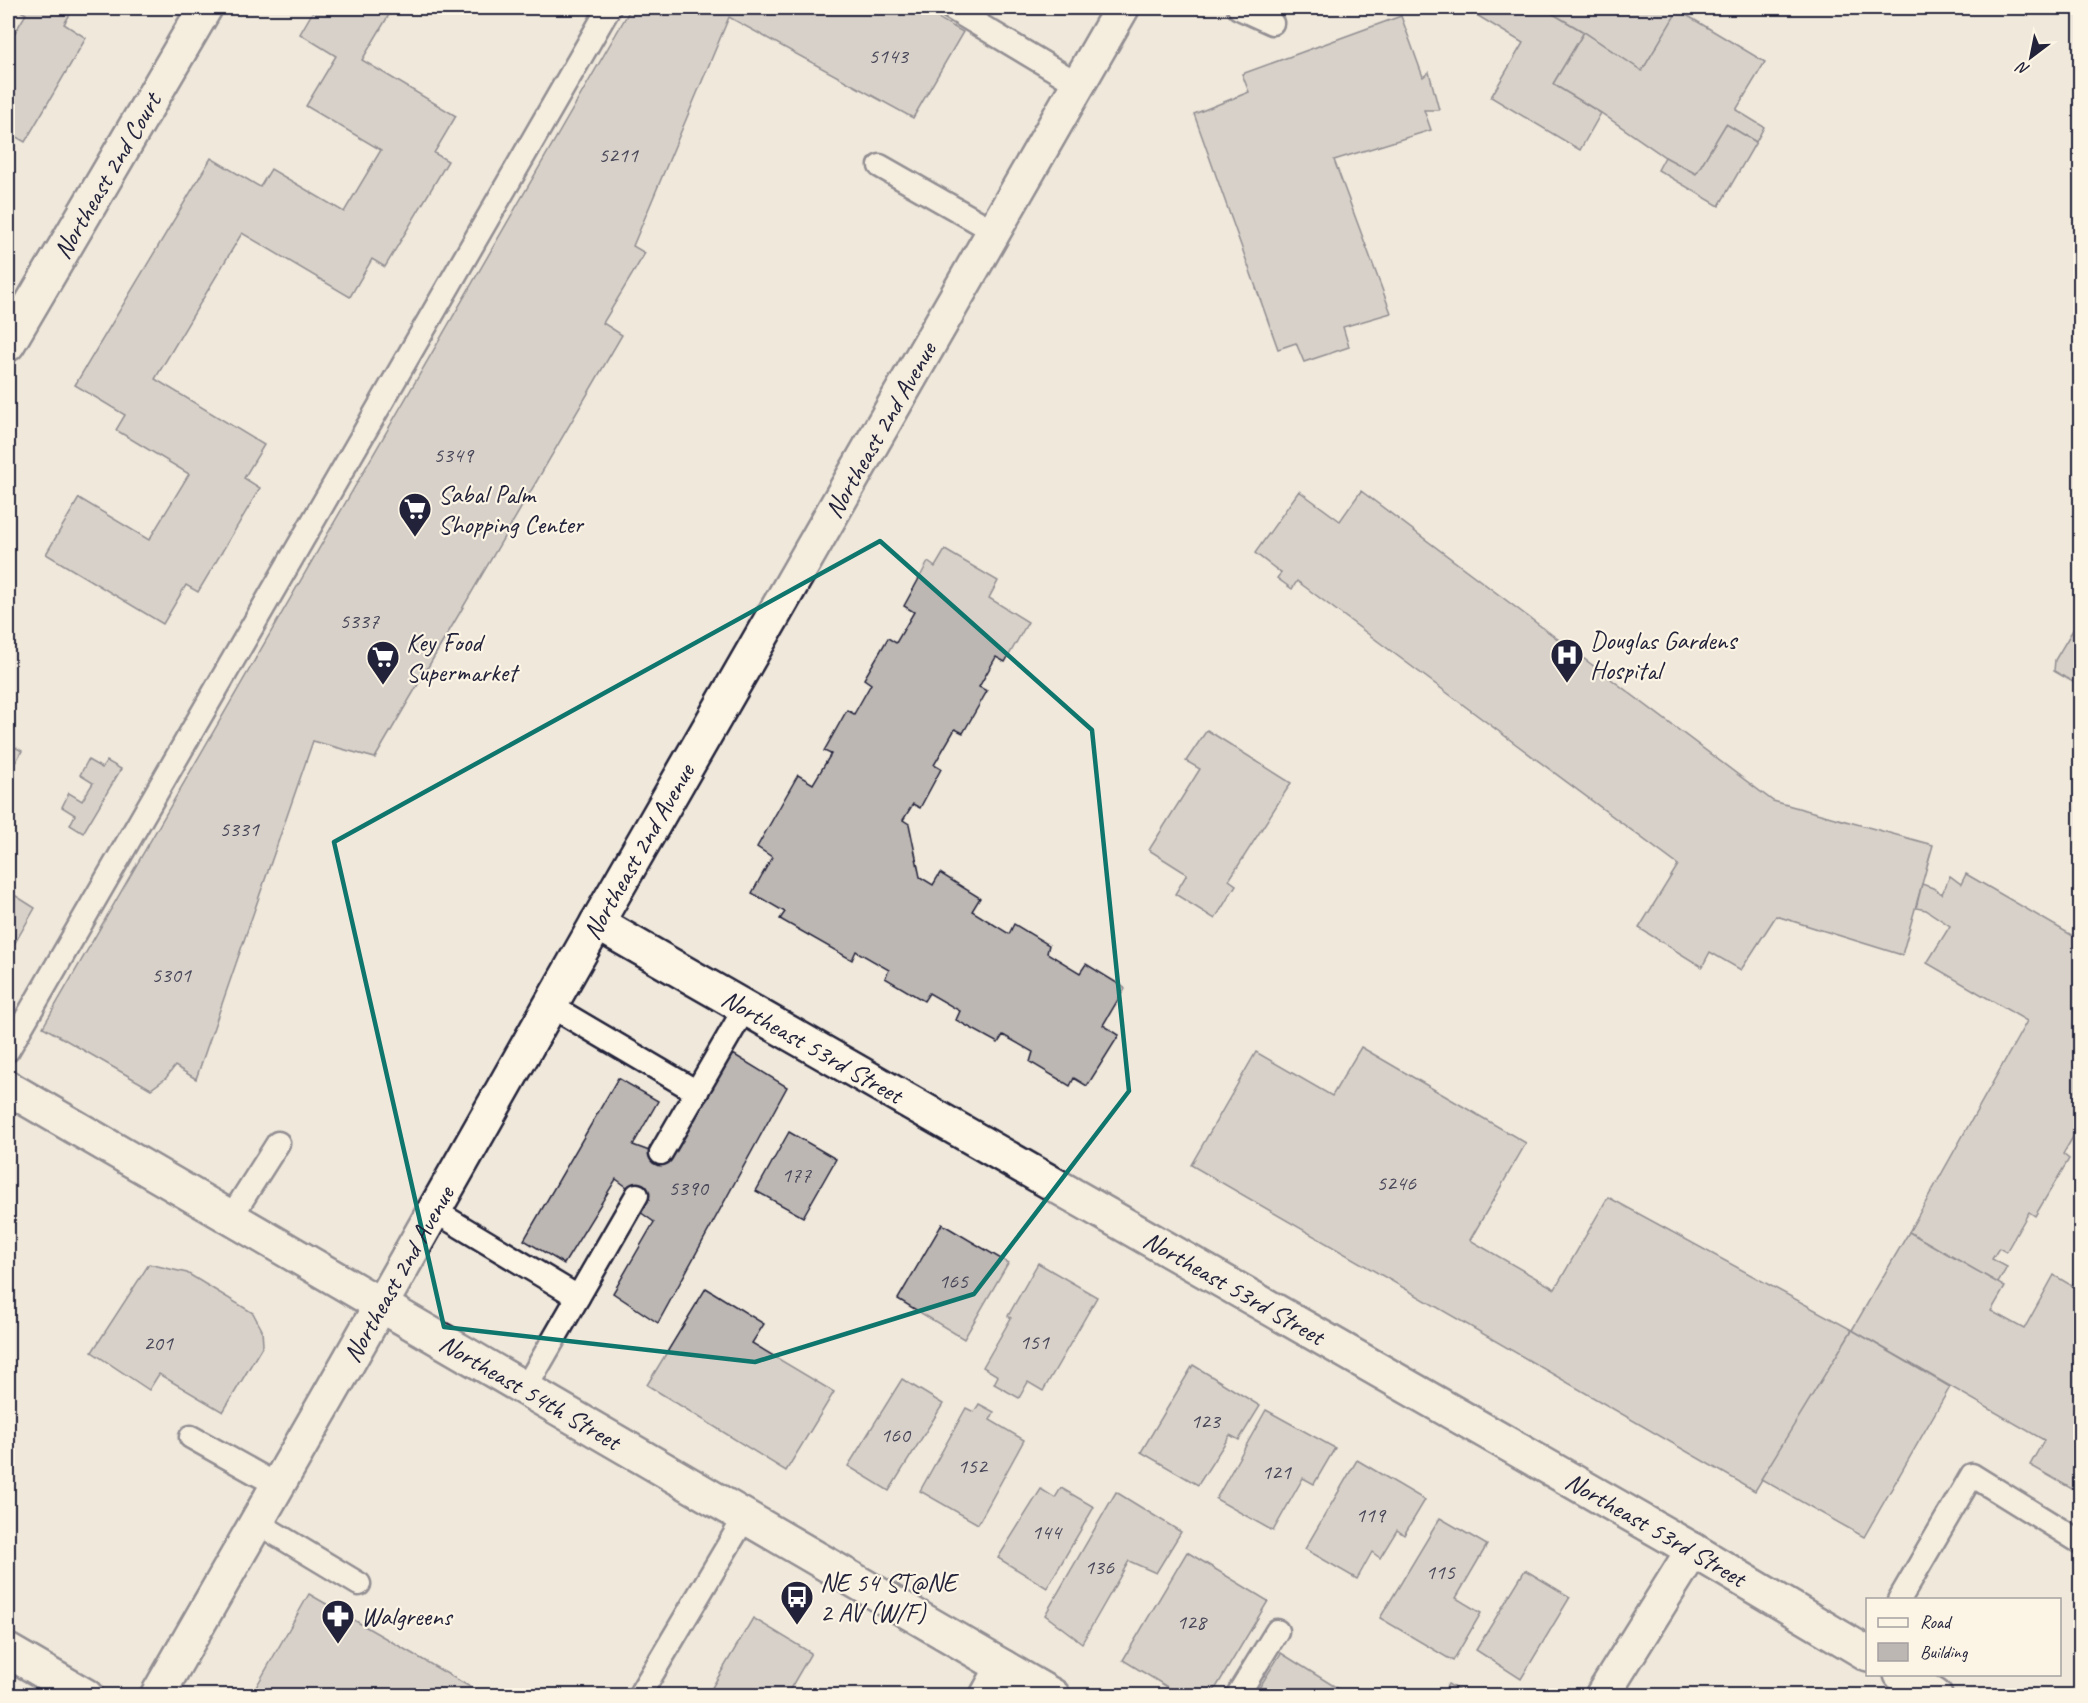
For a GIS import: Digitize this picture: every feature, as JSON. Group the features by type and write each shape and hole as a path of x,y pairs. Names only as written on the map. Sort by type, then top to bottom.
{"main road":[{"name":"Northeast 2nd Court","path":"8,344 205,8"},
{"name":"Northeast 2nd Avenue","path":"157,1695 1122,8"},
{"name":"Northeast 53rd Street","path":"597,923 1693,1550 1866,1653"},
{"name":"Northeast 54th Street","path":"8,1088 1053,1695"},
{"path":"1602,1695 1693,1550"},
{"path":"8,1651 86,1695"},
{"path":"987,1695 1004,1666"},
{"path":"1904,1676 1935,1695"}],"lane":[{"path":"8,1050 609,8"},
{"path":"951,8 1078,84"},
{"path":"1239,8 1272,23"},
{"path":"880,166 994,231"},
{"path":"551,1006 697,1092"},
{"path":"661,1153 745,1008"},
{"path":"231,1217 278,1143"},
{"path":"525,1389 637,1195"},
{"path":"433,1210 578,1296"},
{"path":"191,1437 277,1485"},
{"path":"1900,1598 1972,1475 2080,1542"},
{"path":"639,1695 745,1517"},
{"path":"256,1522 359,1584"},
{"path":"1237,1695 1277,1631"}],"highlighted area":[{"path":"880,541 1092,730 1129,1091 974,1294 755,1362 444,1327 334,842"}],"building":[{"path":"15,8 74,8 64,24 86,38 25,142 8,132 8,44 26,14"},
{"path":"315,8 393,8 362,60 456,116 434,153 448,161 385,267 372,259 350,297 242,233 155,379 264,445 244,478 260,488 198,592 186,585 163,624 46,554 79,498 149,540 189,474 116,430 125,415 75,385 211,158 260,187 271,169 344,212 381,150 306,106 336,56 300,34"},
{"name":"Sabal Palm Shopping Center","path":"631,8 920,8 963,32 913,118 729,17 633,246 645,253 603,323 622,335 375,758 313,741 196,1079 175,1066 166,1078 151,1089 43,1027"},
{"path":"1465,8 1543,8 1584,32 1553,84 1601,113 1580,150 1491,97 1523,43"},
{"path":"1543,8 1680,8 1642,71"},
{"path":"1678,10 1765,62 1736,110 1764,127 1756,142 1726,124 1696,174 1665,157 1601,113 1553,84 1584,32 1642,71"},
{"path":"1401,16 1423,77 1429,72 1439,110 1424,110 1431,130 1334,160 1391,313 1343,327 1349,347 1304,362 1296,343 1278,349 1194,114 1249,92 1242,74"},
{"path":"1726,124 1756,142 1719,206 1658,170 1665,157 1696,174"},
{"path":"1299,491 1340,521 1361,491 1773,801 1933,845 1902,955 1776,916 1741,970 1710,952 1702,967 1639,928 1678,865 1297,581 1292,589 1277,578 1281,573 1255,553"},
{"path":"945,550 998,581 989,598 1028,622 1005,662 996,657 979,687 987,691 963,733 955,729 934,765 941,769 920,808 913,804 903,820 909,824 920,877 933,885 940,873 980,898 972,911 1009,934 1014,924 1049,945 1047,953 1080,973 1086,964 1125,988 1103,1025 1119,1035 1087,1086 1074,1078 1070,1086 1030,1062 1033,1052 1003,1035 998,1043 956,1020 960,1011 929,993 924,1001 885,978 889,970 856,951 852,960 780,919 785,912 752,893 772,857 757,847 798,775 813,784 831,754 824,751 847,710 854,714 871,684 864,679 888,638 896,643 914,612 904,606 928,562 935,567"},
{"path":"2080,618 2080,686 2054,671 2055,660"},
{"path":"2080,686 2080,699 2076,696"},
{"path":"1207,730 1291,783 1229,880 1236,885 1215,919 1175,894 1187,874 1149,850 1200,769 1186,761"},
{"path":"8,743 22,751 8,775"},
{"path":"88,760 102,768 107,761 121,769 83,833 70,825 75,815 62,807 69,793 82,801 93,783 80,775"},
{"path":"1966,874 2080,940 2080,1125 2063,1154 2069,1159 2035,1216 2029,1212 2006,1252 1999,1248 1992,1259 2007,1267 1998,1283 1909,1232 2027,1021 1927,963 1950,926 1926,910 1916,908 1922,884 1942,894 1950,876 1961,884"},
{"path":"8,891 35,908 8,955"},
{"path":"1361,1047 1526,1143 1470,1240 1555,1289 1608,1197 1852,1330 1755,1491 1191,1165 1256,1052 1332,1096"},
{"path":"728,1051 787,1087 658,1323 613,1293 654,1222 640,1212 643,1199 616,1179 564,1264 524,1240 618,1078 658,1101 633,1145 671,1159"},
{"path":"789,1132 836,1159 803,1217 756,1191"},
{"path":"942,1224 1008,1263 964,1339 898,1299"},
{"path":"1909,1232 2005,1287 1991,1311 2024,1329 2054,1275 2072,1286 2080,1270 2080,1474 2072,1489 2030,1465 2044,1440 1852,1330"},
{"path":"1038,1263 1097,1297 1043,1391 1028,1382 1019,1398 994,1384 998,1376 983,1367 1011,1318 1008,1316"},
{"path":"149,1264 187,1273 253,1313 262,1330 263,1345 223,1412 159,1374 149,1390 92,1352"},
{"path":"706,1288 764,1324 752,1343 834,1392 786,1471 647,1385"},
{"path":"1852,1330 1950,1387 1864,1537 1761,1479"},
{"path":"1193,1365 1260,1406 1239,1440 1230,1435 1198,1485 1141,1452"},
{"path":"902,1379 943,1404 889,1491 848,1466"},
{"path":"979,1404 994,1412 990,1420 1024,1440 978,1524 920,1491 966,1408 974,1412"},
{"path":"1266,1410 1335,1448 1314,1484 1303,1478 1273,1531 1216,1499"},
{"path":"1357,1460 1425,1500 1404,1535 1397,1530 1380,1558 1372,1552 1357,1579 1305,1549"},
{"path":"1061,1488 1094,1507 1047,1588 998,1558 1041,1489 1055,1498"},
{"path":"1116,1492 1181,1532 1156,1573 1129,1561 1082,1643 1045,1615"},
{"path":"1440,1518 1487,1545 1456,1598 1481,1613 1453,1661 1380,1618"},
{"path":"1187,1552 1268,1601 1211,1696 1182,1696 1123,1660"},
{"path":"1525,1570 1570,1597 1521,1679 1476,1650"},
{"name":"Walgreens","path":"309,1594 484,1695 484,1696 251,1696"},
{"path":"753,1618 811,1653 786,1696 707,1696"},
{"path":"1281,1653 1350,1696 1254,1696"},
{"path":"1448,1684 1467,1696 1441,1696"}],"place":[{"name":"Sabal Palm Shopping Center","path":"415,538"},
{"name":"Douglas Gardens Hospital","path":"1567,684"},
{"name":"Key Food Supermarket","path":"383,686"},
{"name":"NE 54 ST@NE 2 AV (W/F)","path":"797,1626"},
{"name":"Walgreens","path":"338,1645"}]}
